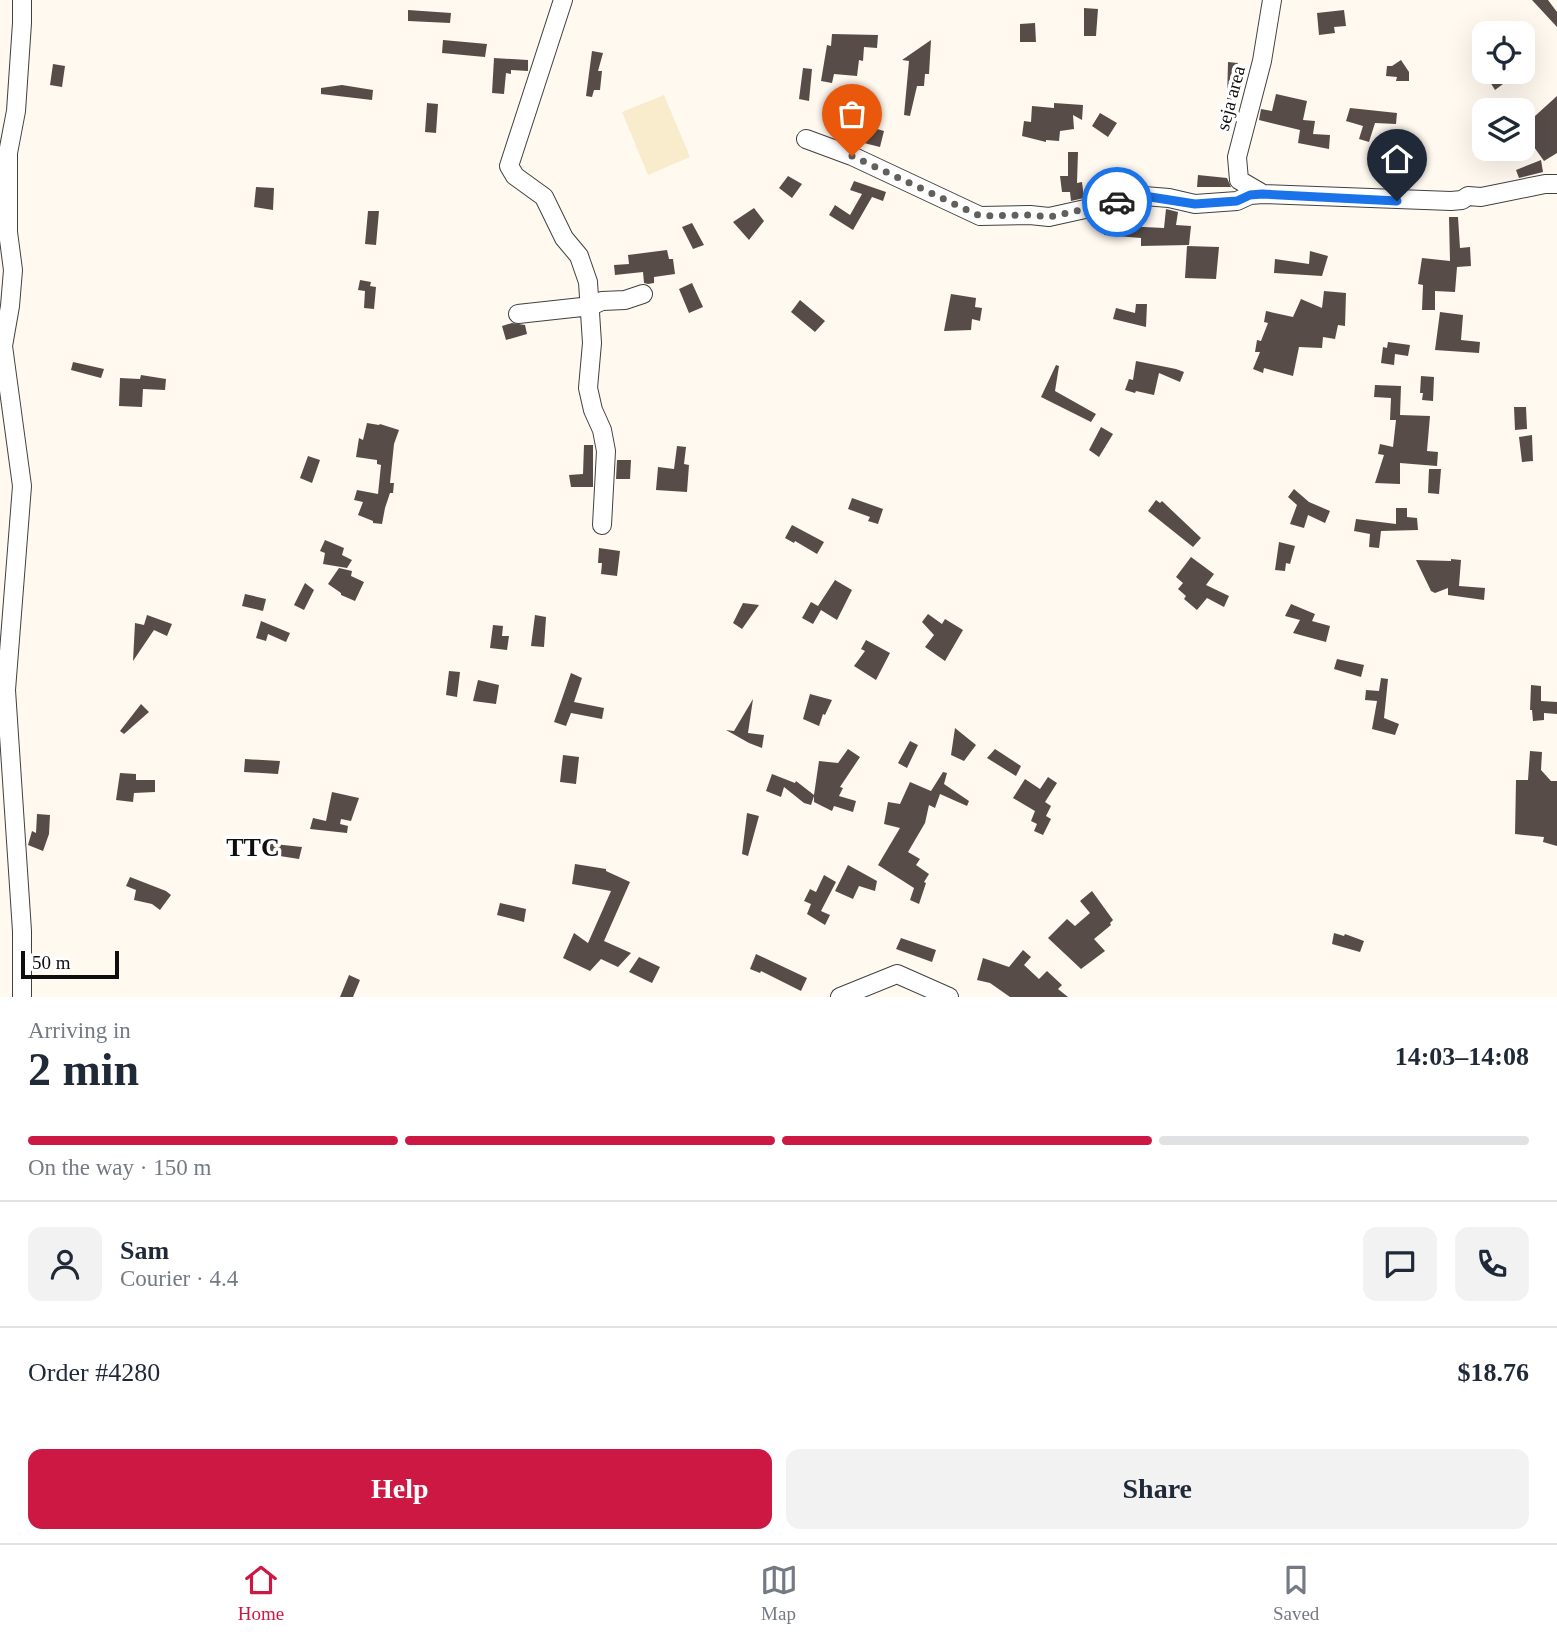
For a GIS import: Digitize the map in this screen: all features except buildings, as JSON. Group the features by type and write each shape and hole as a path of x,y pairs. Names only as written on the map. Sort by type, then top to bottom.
{"street":[{"path":"22,0 16,111 8,153 8,232 13,270 3,346 22,486 6,690 22,931 22,997"},
{"path":"564,0 509,166 515,176 544,197 564,238 579,256 588,282 592,363 588,388 606,451 602,525"},
{"name":"seja area","path":"1262,194 1239,180 1237,157 1262,61 1272,0"},
{"path":"806,139 852,156 980,216 1049,217 1144,196 1195,204 1237,201 1250,195 1262,194 1451,201 1462,200 1468,196 1481,197 1557,184"},
{"path":"518,314 591,306 602,301 625,300 643,293"},
{"path":"840,997 897,974 950,997"}],"shaded area":[{"path":"664,95 690,157 648,175 622,112"}],"way so far":[{"path":"852,156 980,216 1049,217 1117,202"}],"district":[{"name":"TTC","path":"253,847"}],"route":[{"path":"1117,202 1144,196 1195,204 1237,201 1250,195 1262,194 1397,201"}]}
